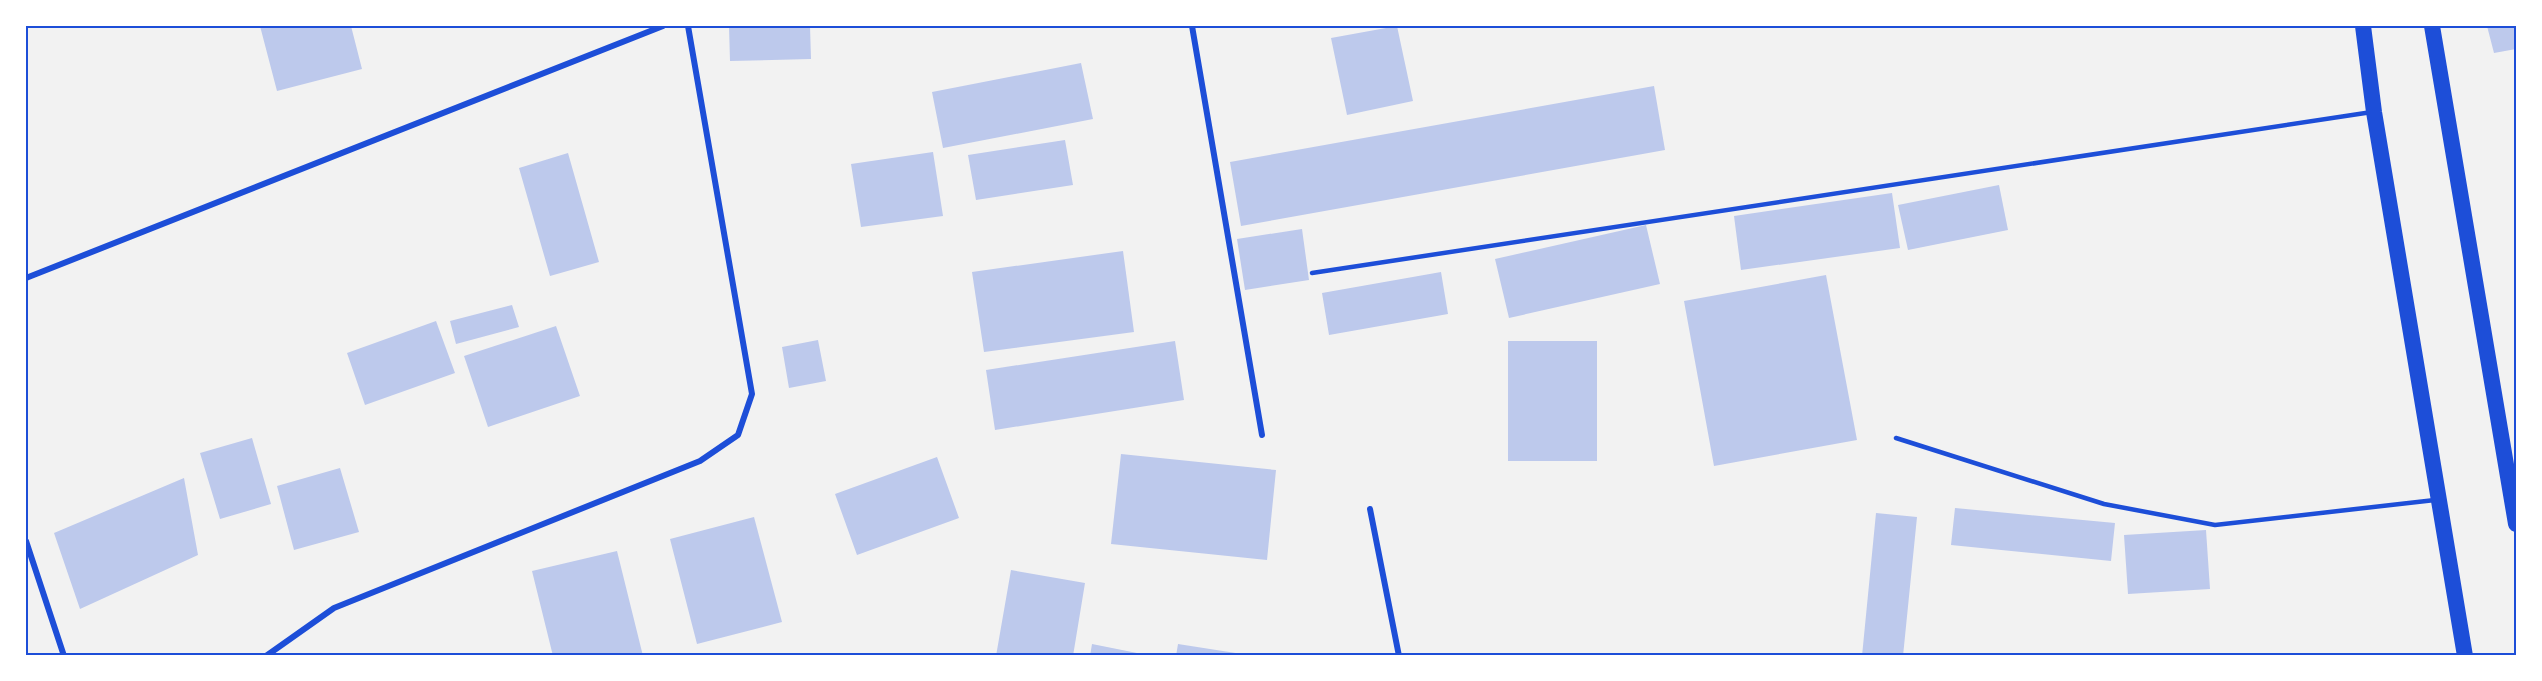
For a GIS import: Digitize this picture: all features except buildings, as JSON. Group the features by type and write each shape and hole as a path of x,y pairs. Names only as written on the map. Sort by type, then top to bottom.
{"highway":[{"path":"2363,26 2374,112 2441,500 2465,656"},
{"path":"2432,26 2517,524"}],"street":[{"path":"26,278 663,26"},
{"path":"266,656 334,608 700,461 738,435 752,394 688,26"},
{"path":"1192,26 1262,435"},
{"path":"1370,509 1399,656"},
{"path":"26,541 64,656"}],"lane":[{"path":"1312,273 2374,112"},
{"path":"1896,438 2104,504 2215,525 2441,500"}]}
